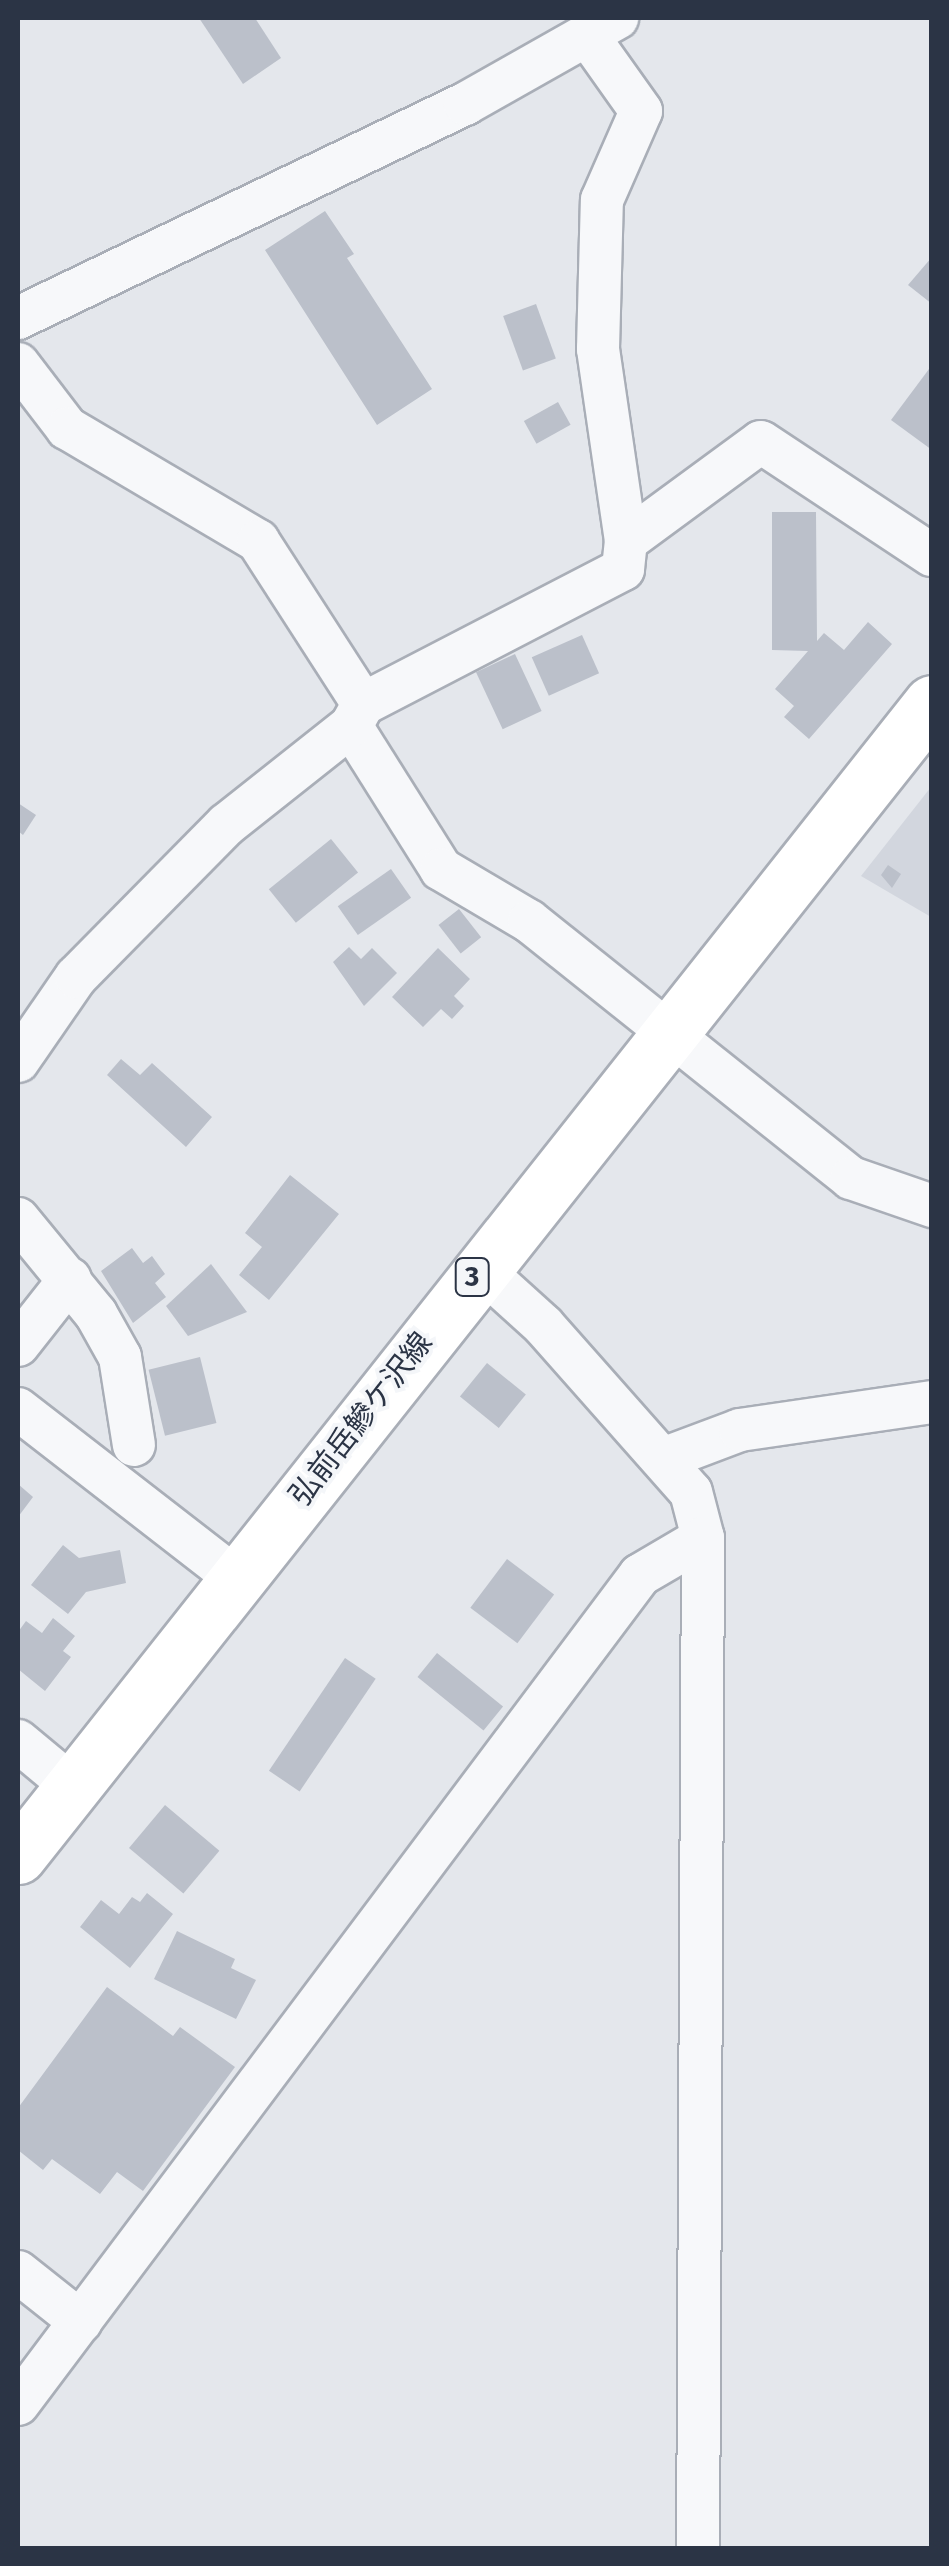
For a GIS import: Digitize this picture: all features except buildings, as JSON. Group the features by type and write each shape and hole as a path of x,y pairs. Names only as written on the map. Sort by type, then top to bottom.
{"main road":[{"name":"弘前岳鰺ケ沢線","path":"18,1856 669,1027 932,703"}],"street":[{"path":"18,318 465,104 602,26 641,111 602,200 598,349 626,541 622,569 357,715 226,825 76,978 18,1060"},
{"path":"18,364 68,428 258,541 441,869 528,920 669,1027 851,1178 932,1206"},
{"path":"626,541 761,442 932,555"},
{"path":"18,1218 70,1279 120,1357 134,1445"},
{"path":"480,1268 543,1325 664,1459 691,1492 703,1538 698,2548"},
{"path":"18,1345 70,1279"},
{"path":"664,1459 740,1430 932,1402"},
{"path":"18,1409 236,1578"},
{"path":"18,2404 640,1575 703,1538"},
{"path":"18,1741 72,1786"},
{"path":"18,2272 81,2322"}],"shaded area":[{"path":"931,787 931,917 861,876"}]}
